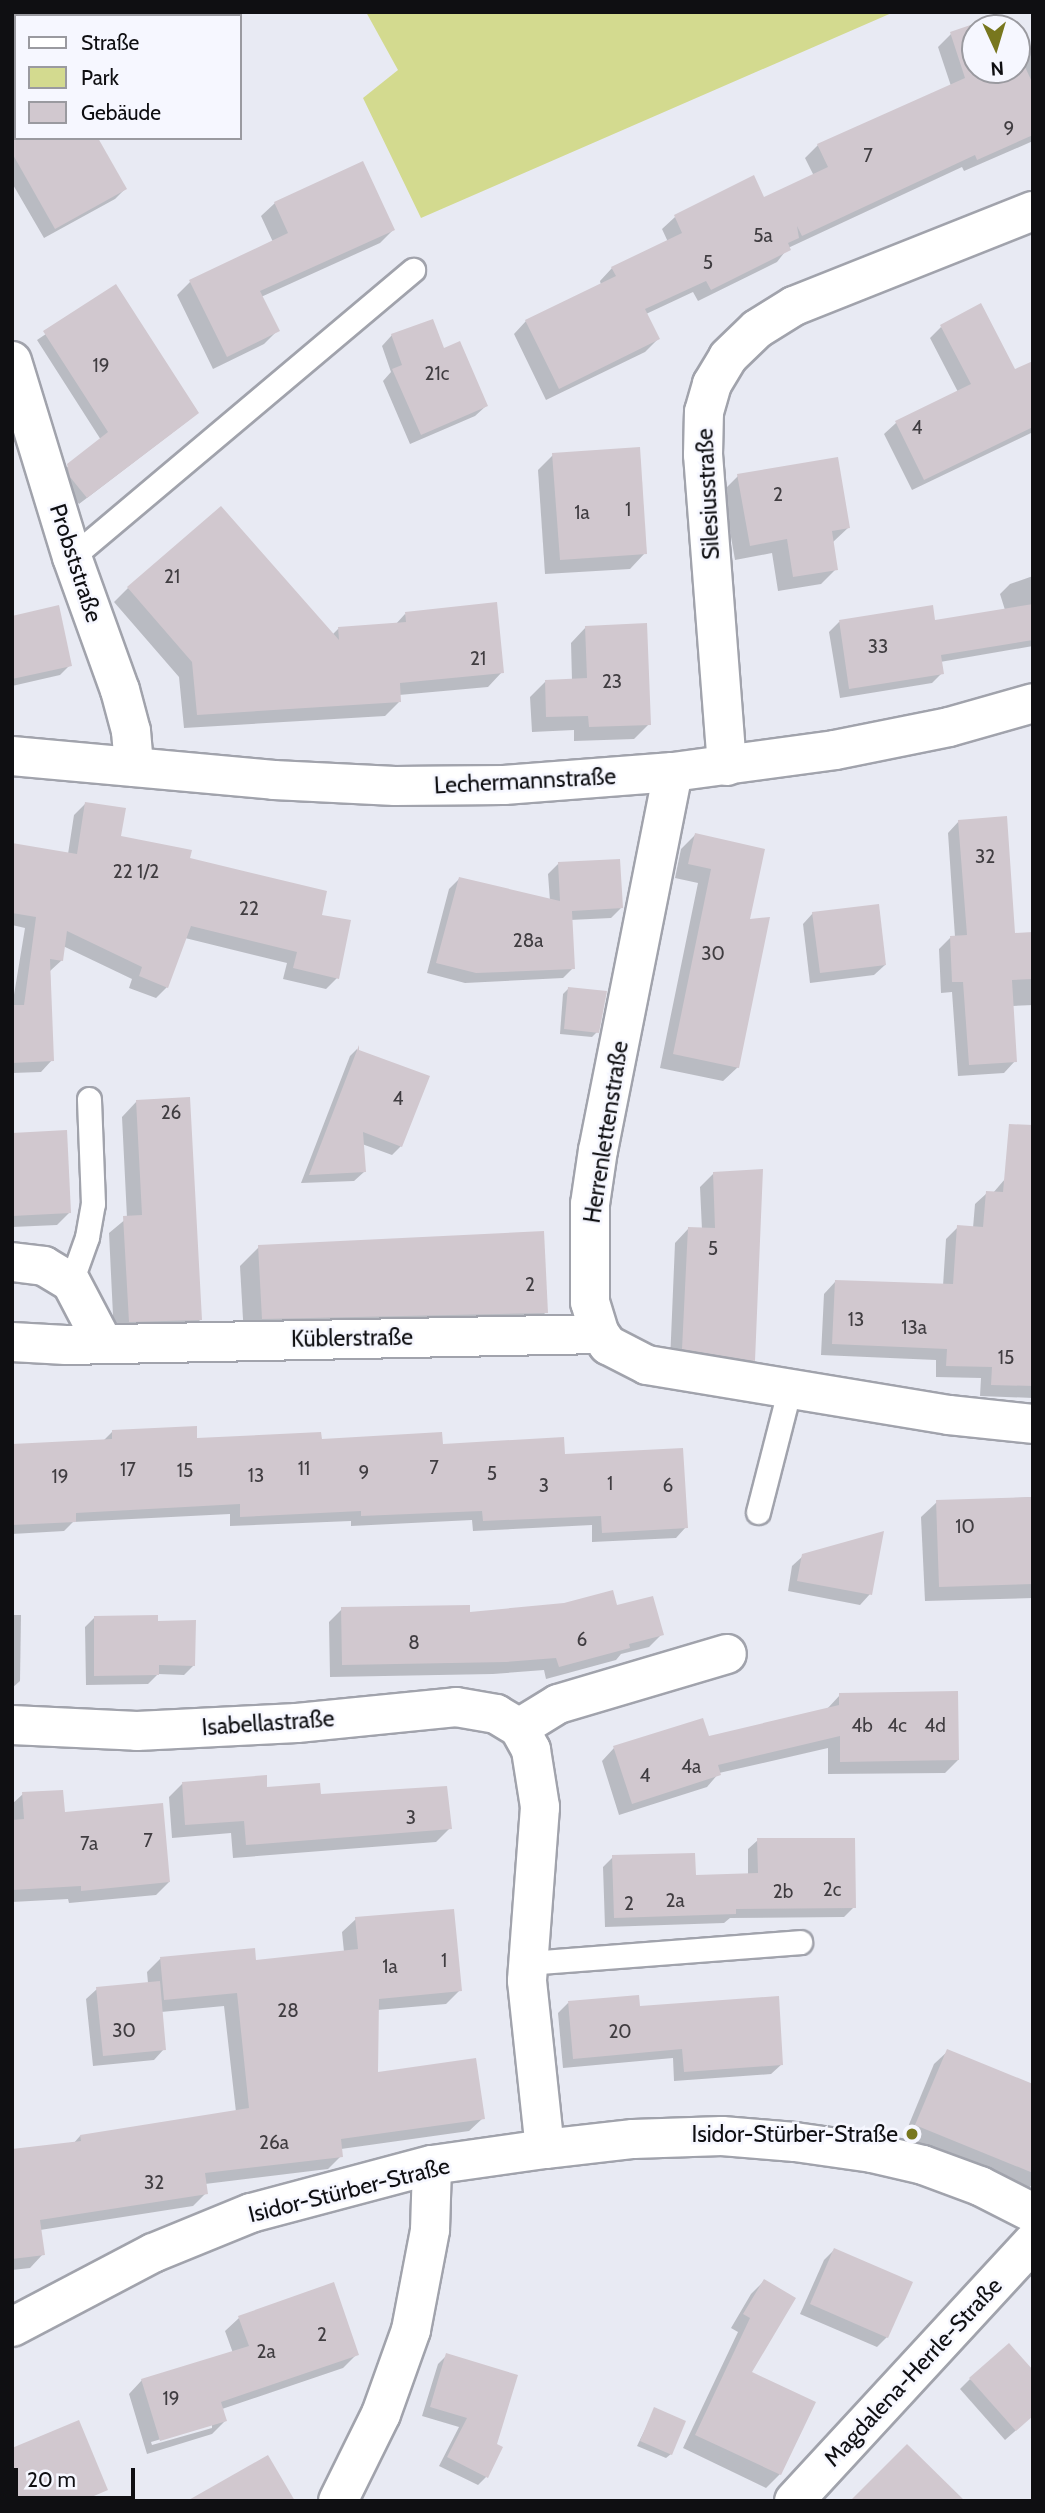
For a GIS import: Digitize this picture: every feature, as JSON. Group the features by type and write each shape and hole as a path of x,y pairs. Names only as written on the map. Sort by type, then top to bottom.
{"street":[{"name":"Silesiusstraße","path":"727,766 703,455 704,412 712,384 728,357 757,329 794,306 1033,211"},
{"name":"Probststraße","path":"12,361 72,557 120,691 131,732 134,767"},
{"name":"Lechermannstraße","path":"12,756 274,780 395,786 504,785 673,772 835,750 949,727 1033,703"},
{"name":"Herrenlettenstraße","path":"600,1334 590,1302 590,1205 598,1150 673,772"},
{"path":"12,1262 44,1266 71,1282 103,1343"},
{"name":"Küblerstraße","path":"12,1342 35,1346 600,1334"},
{"path":"600,1334 608,1345 647,1365 948,1415 1033,1424"},
{"path":"545,2149 531,2030 528,1963 540,1807 531,1750 519,1728 558,1704 727,1654"},
{"name":"Isabellastraße","path":"12,1725 137,1731 297,1723 456,1707 496,1714 519,1728"},
{"name":"Isidor-Stürber-Straße","path":"12,2327 153,2253 251,2213 342,2186 432,2165 633,2139 722,2136 795,2142 872,2153 923,2165 980,2186 1033,2213"},
{"path":"338,2501 381,2414 411,2330 430,2230 432,2165"},
{"name":"Magdalena-Herrle-Straße","path":"794,2501 1033,2242"}],"lane":[{"path":"72,557 413,270"},
{"path":"71,1282 87,1237 93,1204 89,1099"},
{"path":"758,1512 790,1387"},
{"path":"528,1963 800,1942"}],"green space":[{"path":"366,12 894,12 421,218 363,98 398,70"}],"building":[{"path":"961,28 961,66 950,32"},
{"path":"961,80 961,84 1031,84 1031,80 1033,84 1033,135 977,160 975,155 802,236 797,226 799,238 788,243 791,250 711,290 706,281 645,309 660,339 559,389 525,320 616,276 611,267 682,233 674,215 754,175 764,197 828,167 817,144"},
{"path":"12,138 99,140 127,189 55,229 12,153"},
{"path":"363,161 395,230 260,291 280,331 227,357 189,280 288,233 274,202"},
{"path":"116,284 199,413 87,498 70,477 67,464 108,432 43,331"},
{"path":"981,303 1015,369 1033,361 1033,427 924,480 895,421 971,384 940,325"},
{"path":"433,319 444,348 460,341 488,406 421,435 392,369 402,365 391,334"},
{"path":"640,447 647,554 560,560 552,453"},
{"path":"838,457 850,528 832,531 838,570 793,577 787,539 750,546 737,474"},
{"path":"221,506 339,640 338,627 406,622 405,612 497,602 504,673 400,683 401,702 197,715 192,662 127,587"},
{"path":"1033,604 1033,640 941,655 944,674 849,689 839,620 933,605 935,620"},
{"path":"59,605 72,666 12,679 12,616"},
{"path":"647,623 651,725 589,727 588,716 546,717 545,680 587,678 585,626"},
{"path":"85,802 126,808 121,836 192,850 190,858 327,891 322,915 351,920 339,979 293,968 297,952 191,926 168,988 139,976 142,967 67,931 63,961 50,959 54,1061 12,1063 12,1005 24,1005 36,917 12,913 12,843 77,854"},
{"path":"1007,816 1015,933 1033,932 1033,979 1012,980 1017,1062 969,1065 963,982 952,982 950,936 967,935 958,820"},
{"path":"695,833 765,849 750,919 770,917 739,1068 673,1054 711,869 688,864"},
{"path":"620,859 623,908 572,911 575,969 476,973 436,963 459,877 560,901 558,862"},
{"path":"879,904 886,965 820,973 812,912"},
{"path":"568,987 607,991 599,1033 564,1029"},
{"path":"359,1045 359,1050 430,1076 402,1147 363,1132 366,1172 309,1175"},
{"path":"190,1097 202,1320 129,1322 123,1216 142,1215 136,1100"},
{"path":"1009,1124 1033,1125 1033,1386 991,1385 992,1367 946,1366 947,1349 832,1344 835,1280 953,1284 957,1225 983,1227 986,1191 1003,1192"},
{"path":"67,1130 71,1213 12,1216 12,1133"},
{"path":"763,1169 755,1361 682,1349 688,1227 715,1228 713,1172"},
{"path":"544,1231 548,1313 262,1319 258,1245"},
{"path":"197,1426 197,1438 321,1432 322,1439 442,1432 443,1444 564,1437 565,1454 683,1448 688,1528 602,1533 601,1516 483,1521 482,1511 361,1516 361,1511 240,1517 240,1504 76,1513 76,1522 12,1525 12,1444 112,1439 112,1430"},
{"path":"1031,1497 1033,1584 939,1587 936,1500"},
{"path":"884,1531 872,1595 797,1581 802,1554"},
{"path":"613,1590 617,1605 653,1596 664,1635 629,1644 630,1648 559,1667 556,1658 506,1662 342,1665 341,1607 470,1605 470,1612 564,1603"},
{"path":"158,1615 158,1621 196,1620 195,1666 159,1665 159,1675 94,1676 94,1616"},
{"path":"958,1691 959,1760 840,1762 840,1736 718,1765 721,1775 632,1804 613,1746 703,1718 709,1736 839,1705 839,1693"},
{"path":"267,1775 267,1787 320,1783 321,1794 447,1786 452,1829 246,1845 244,1821 185,1825 182,1782"},
{"path":"63,1790 65,1812 163,1803 170,1882 81,1891 81,1886 12,1890 12,1820 24,1819 22,1792"},
{"path":"757,1838 855,1838 856,1908 736,1909 736,1914 614,1918 612,1855 695,1853 696,1875 758,1873"},
{"path":"454,1909 462,1991 379,1999 378,2072 476,2058 485,2119 341,2139 343,2157 205,2173 208,2194 40,2220 45,2255 12,2259 12,2149 81,2141 80,2135 249,2108 237,1993 164,2000 160,1957 255,1948 256,1960 358,1949 355,1917"},
{"path":"160,1981 166,2050 103,2056 96,1987"},
{"path":"639,1995 640,2006 779,1996 783,2065 684,2072 682,2049 573,2059 568,2001"},
{"path":"947,2049 1033,2084 1033,2173 915,2125"},
{"path":"834,2248 913,2282 888,2338 810,2304"},
{"path":"764,2279 796,2298 752,2372 816,2402 781,2475 695,2435 750,2318 743,2314"},
{"path":"334,2282 359,2355 221,2402 227,2421 160,2441 141,2379 249,2346 238,2316"},
{"path":"1009,2343 1033,2370 1033,2416 1016,2431 969,2378"},
{"path":"446,2353 518,2375 497,2444 503,2447 488,2478 447,2457 467,2418 430,2407"},
{"path":"654,2407 686,2421 672,2455 640,2441"},
{"path":"79,2420 108,2490 82,2501 12,2501 12,2448"},
{"path":"907,2444 965,2501 850,2501"},
{"path":"268,2455 295,2501 187,2501"}],"place":[{"name":"Isidor-Stürber-Straße","path":"912,2134"}]}
